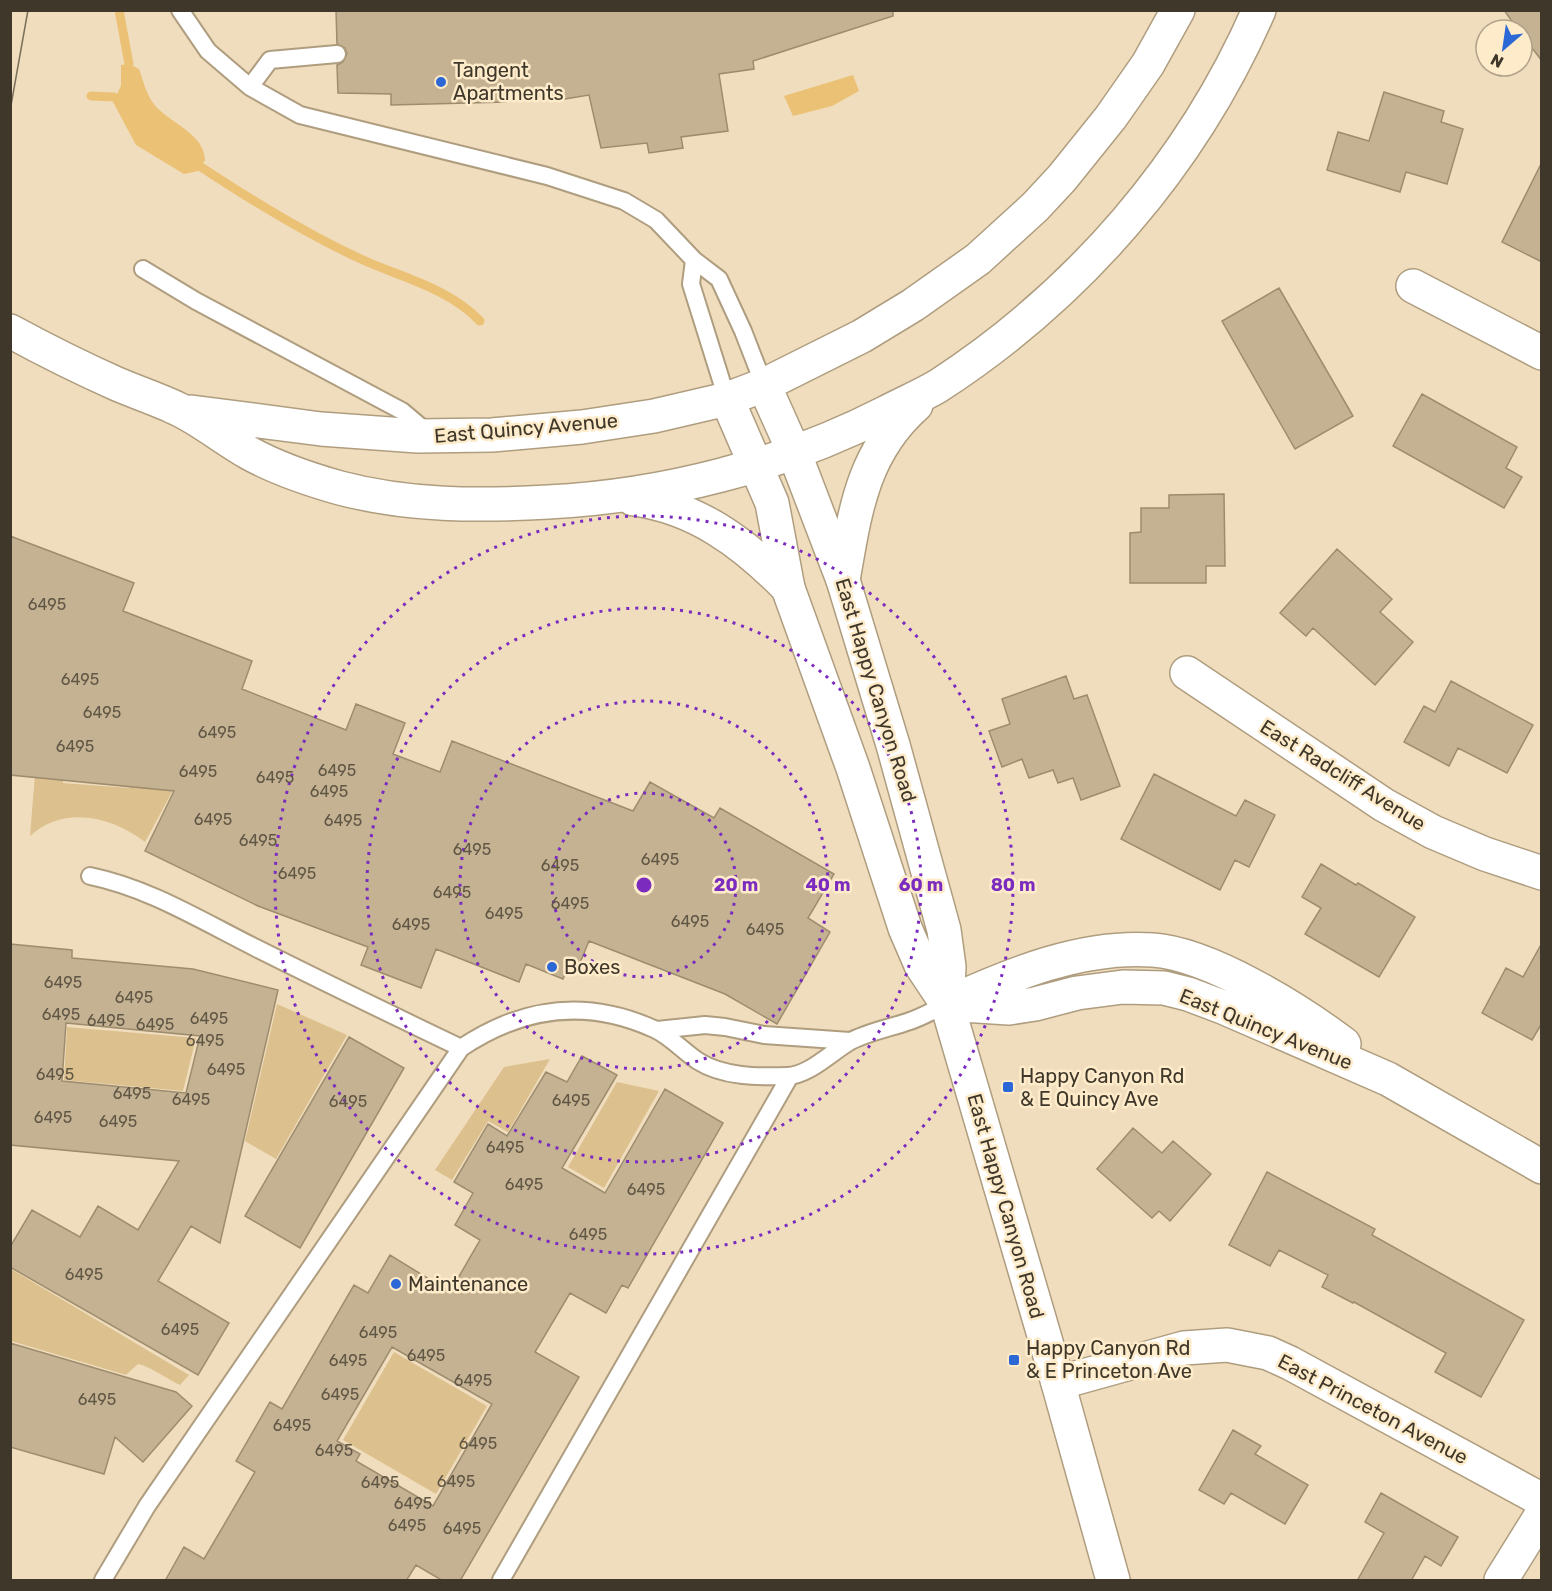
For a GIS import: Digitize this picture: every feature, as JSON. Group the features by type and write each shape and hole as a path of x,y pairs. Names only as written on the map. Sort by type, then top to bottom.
{"street":[{"name":"East Quincy Avenue","path":"180,410 321,429 431,436 492,435 582,427 654,417 727,399 765,385 862,336 978,260 1035,207 1062,178 1111,117 1148,64 1178,10"},
{"path":"843,580 855,512 872,462 899,420 935,387 994,347 1043,308 1122,226 1163,177 1210,106 1258,10"},
{"path":"1413,286 1542,353"},
{"name":"East Quincy Avenue","path":"16,334 110,381 180,410 249,453 280,468 343,489 409,501 492,505 588,500 681,486 755,465 841,435 935,387"},
{"name":"East Happy Canyon Road","path":"765,385 794,452 843,580 939,903 948,949 947,1004 1058,1383 1113,1581"},
{"name":"East Happy Canyon Road","path":"727,399 772,503 788,588 853,768 905,928 921,965 947,1004"},
{"path":"613,496 644,500 675,509 722,531 747,548 788,588"},
{"name":"East Radcliff Avenue","path":"1187,673 1384,805 1433,832 1485,854 1542,873"},
{"name":"East Quincy Avenue","path":"947,1004 1009,1008 1101,989 1138,986 1164,988 1225,1008 1388,1079 1542,1167"},
{"name":"East Princeton Avenue","path":"1058,1383 1184,1348 1227,1345 1268,1353 1542,1500"},
{"path":"1501,1581 1542,1514"}],"lane":[{"path":"180,10 208,51 250,87 300,115 546,176 624,201 656,220 694,260 719,279 744,331 765,385"},
{"path":"250,87 270,60 337,54"},
{"path":"694,260 691,284 727,399"},
{"path":"143,269 196,301 384,400 409,416 431,436"},
{"path":"90,876 128,885 158,898 461,1048"},
{"path":"103,1581 154,1497 461,1048 503,1023 529,1015 556,1011 600,1012 657,1029 698,1060 717,1070 736,1074 790,1076 824,1061 850,1041 912,1020 947,1004"},
{"path":"657,1029 705,1025 764,1035 850,1041"},
{"path":"501,1581 790,1076"}],"shaded area":[{"path":"129,64 139,69 153,103 199,142 205,160 198,171 184,174 136,145 113,102 121,86 121,65"},
{"path":"853,75 859,91 832,106 793,116 784,96"},
{"path":"47,627 75,644 63,783 129,788 141,654 134,777 172,792 145,842 118,826 88,818 72,817 43,826 30,836"},
{"path":"277,1004 347,1035 276,1159 245,1141"},
{"path":"67,1027 196,1038 183,1091 64,1080"},
{"path":"550,1059 508,1132 488,1121 452,1180 435,1170 504,1067"},
{"path":"617,1082 659,1091 604,1188 568,1167"},
{"path":"10,1269 189,1375 180,1385 138,1364 126,1375 11,1341"},
{"path":"394,1352 487,1406 436,1494 343,1440"}],"building":[{"name":"Tangent Apartments","path":"336,10 893,10 893,16 753,61 754,69 719,74 728,131 681,137 683,148 649,153 647,143 601,148 589,95 558,100 558,96 506,96 506,102 391,105 391,94 338,93 337,65 343,62 347,54 345,48 337,44"},
{"path":"1504,10 1542,10 1542,61 1534,51 1534,18 1510,18"},
{"path":"1384,92 1444,111 1441,122 1463,129 1447,184 1406,172 1400,192 1327,170 1338,132 1369,141"},
{"path":"1542,162 1542,262 1502,242"},
{"path":"1279,288 1353,416 1295,449 1222,321"},
{"path":"1422,394 1517,447 1506,468 1522,477 1504,508 1393,446"},
{"path":"1224,494 1225,566 1206,566 1206,583 1130,583 1130,533 1141,532 1141,508 1169,508 1169,495"},
{"path":"10,536 134,583 123,611 252,661 242,689 346,730 356,704 405,723 393,754 440,772 452,741 633,811 650,782 714,818 720,808 834,874 808,918 830,932 777,1024 725,994 589,941 577,970 568,967 563,979 526,964 519,982 436,949 421,988 361,965 368,947 258,906 145,851 174,791 10,775"},
{"path":"1337,549 1392,599 1380,612 1413,642 1375,685 1313,628 1306,636 1280,613"},
{"path":"1066,676 1074,699 1087,695 1120,786 1081,800 1073,778 1058,783 1053,770 1029,778 1022,759 1002,767 989,731 1010,724 1002,699"},
{"path":"1451,681 1533,725 1507,773 1458,748 1449,766 1404,742 1424,706 1435,712"},
{"path":"1154,774 1236,816 1245,800 1275,815 1249,867 1235,860 1220,890 1121,839"},
{"path":"1321,864 1415,917 1379,977 1305,934 1321,908 1302,897"},
{"path":"1542,943 1542,1023 1532,1040 1482,1013 1506,968 1523,977"},
{"path":"10,944 72,950 72,958 193,969 278,990 220,1243 191,1226 158,1281 229,1323 198,1375 10,1267 10,1247 32,1210 80,1237 98,1206 138,1230 179,1161 10,1145","holes":["66,1023 200,1036 186,1093 62,1081"]},
{"path":"349,1037 404,1068 300,1248 245,1216"},
{"path":"582,1056 617,1075 562,1168 605,1193 665,1089 723,1123 628,1288 622,1285 606,1313 570,1293 535,1352 579,1377 460,1581 443,1581 416,1565 406,1581 165,1581 184,1547 204,1559 255,1472 236,1461 270,1402 282,1409 354,1285 368,1293 390,1255 450,1292 480,1240 455,1225 473,1193 454,1182 488,1124 507,1136 546,1072 567,1082","holes":["392,1347 492,1404 433,1506 356,1461 360,1454 337,1441"]},
{"path":"1133,1128 1162,1153 1173,1141 1211,1174 1170,1221 1159,1211 1152,1218 1097,1169"},
{"path":"1267,1172 1375,1229 1372,1235 1524,1320 1481,1397 1435,1372 1446,1353 1322,1287 1328,1275 1279,1250 1270,1266 1229,1245"},
{"path":"10,1343 176,1392 192,1406 143,1462 115,1437 104,1474 10,1447"},
{"path":"1233,1430 1261,1446 1255,1454 1308,1485 1285,1524 1231,1493 1224,1504 1199,1490"},
{"path":"1381,1493 1458,1537 1441,1566 1425,1556 1411,1581 1357,1581 1384,1533 1365,1522"}],"waterway":[{"path":"119,10 129,64"},
{"path":"91,96 114,97"},
{"path":"201,167 322,240 454,300 480,321"}],"tram line":[{"path":"10,111 28,10"}],"place":[{"name":"Tangent Apartments","path":"441,82"},
{"name":"Boxes","path":"552,967"},
{"name":"Happy Canyon Rd & E Quincy Ave","path":"1008,1087"},
{"name":"Maintenance","path":"396,1284"},
{"name":"Happy Canyon Rd & E Princeton Ave","path":"1014,1360"}]}
